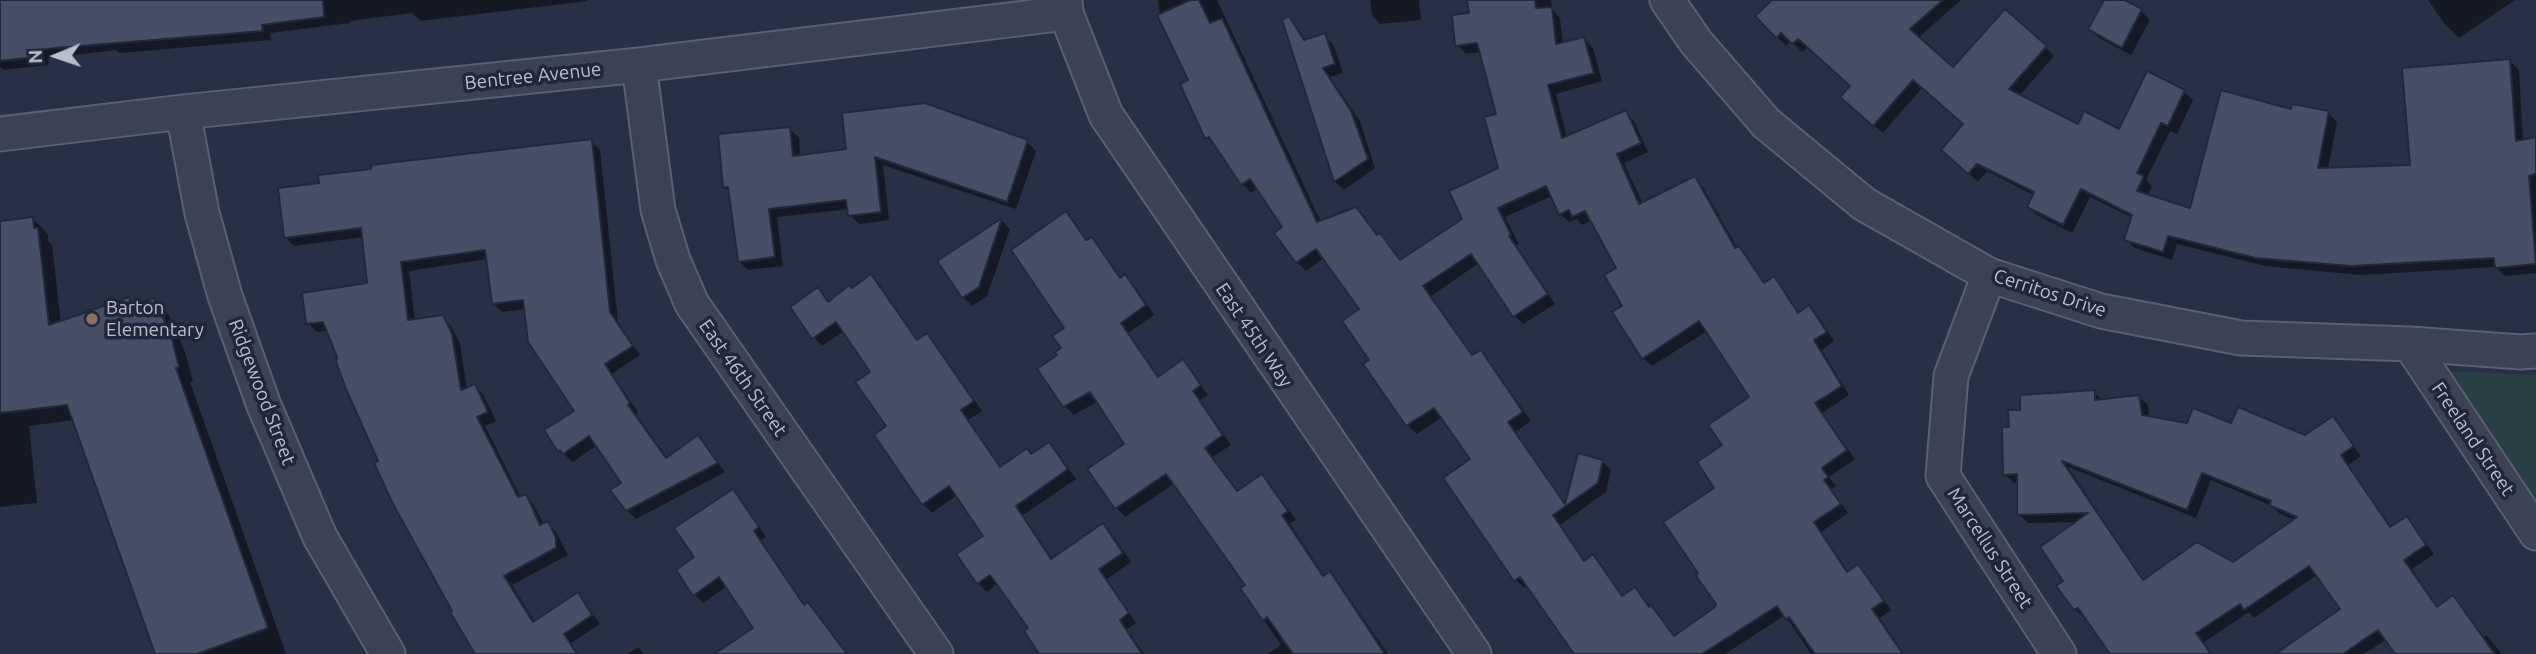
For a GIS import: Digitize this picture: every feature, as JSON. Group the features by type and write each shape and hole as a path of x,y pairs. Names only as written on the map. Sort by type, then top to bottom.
{"street":[{"name":"Cerritos Drive","path":"1667,0 1696,42 1766,123 1864,204 1989,275 2101,311 2241,338 2536,351"},
{"name":"Bentree Avenue","path":"0,134 183,112 639,65 1065,7"},
{"name":"East 45th Way","path":"1065,7 1106,115 1474,654"},
{"name":"East 46th Street","path":"639,65 658,210 673,260 692,304 936,654"},
{"name":"Ridgewood Street","path":"183,112 202,213 215,261 263,403 320,537 388,654"},
{"name":"Marcellus Street","path":"1989,275 1951,376 1943,476 2059,654"},
{"name":"Freeland Street","path":"2410,344 2536,533"}],"shaded area":[{"path":"2447,371 2536,375 2536,501"}],"building":[{"path":"0,0 323,0 324,17 262,25 263,31 56,48 40,50 41,56 0,61"},
{"path":"1190,0 1199,0 1210,23 1222,18 1317,222 1356,207 1400,260 1462,219 1449,191 1498,168 1484,117 1496,114 1477,43 1455,46 1452,15 1469,13 1467,0 1535,0 1536,8 1552,7 1556,44 1584,37 1594,73 1548,85 1562,138 1626,110 1641,143 1617,154 1639,204 1695,176 1735,248 1739,246 1764,283 1774,276 1798,313 1809,305 1827,332 1814,340 1842,386 1815,403 1847,450 1822,468 1828,477 1824,480 1841,504 1814,522 1847,572 1858,564 1884,601 1872,609 1903,654 1815,654 1789,617 1786,620 1777,606 1702,654 1574,654 1520,577 1514,581 1443,478 1470,459 1434,408 1406,426 1363,364 1369,360 1342,321 1359,309 1316,249 1296,263 1274,233 1282,227 1250,179 1241,185 1209,137 1205,139 1180,84 1188,80 1157,15","holes":["1546,186 1559,215 1569,210 1572,217 1585,211 1616,268 1604,275 1622,306 1612,312 1642,359 1699,321 1749,397 1708,425 1722,445 1697,462 1714,488 1663,522 1716,604 1674,636 1635,587 1622,596 1593,554 1584,561 1553,515 1598,483 1603,460 1578,453 1565,504 1508,422 1523,412 1481,350 1472,355 1423,286 1471,254 1513,317 1548,294 1509,236 1511,235 1498,208"]},
{"path":"1772,0 1943,0 1910,29 1953,67 2005,9 2047,46 2009,89 2078,124 2084,111 2119,129 2147,71 2185,90 2168,126 2161,123 2137,173 2144,176 2137,191 2190,208 2221,90 2291,109 2292,104 2329,111 2318,168 2410,165 2402,68 2510,59 2516,141 2536,137 2536,174 2529,176 2536,264 2495,268 2494,258 2351,266 2255,258 2168,236 2163,252 2124,240 2132,215 2081,189 2063,225 2027,207 2034,192 1977,164 1968,174 1941,150 1963,124 1913,80 1873,126 1840,97 1850,86 1798,39 1792,44 1781,33 1776,38 1755,16"},
{"path":"2104,0 2125,0 2142,9 2122,48 2088,29"},
{"path":"1289,16 1304,40 1325,33 1335,64 1323,68 1351,111 1368,159 1334,182 1282,20"},
{"path":"925,103 1028,140 1007,202 875,157 881,212 848,216 846,200 769,209 775,257 738,262 728,187 723,188 718,134 790,127 793,156 846,149 842,113"},
{"path":"592,139 610,312 633,346 605,364 630,403 628,405 666,458 698,435 718,463 626,511 610,490 621,483 589,436 563,454 560,450 558,452 544,430 574,411 528,342 523,300 492,304 485,250 401,262 408,320 443,315 452,334 461,390 475,384 488,412 477,417 518,497 526,494 540,525 548,521 556,538 556,548 504,576 533,622 578,592 592,615 564,634 577,654 475,654 450,612 452,611 393,504 374,463 378,461 346,389 323,322 306,324 302,293 367,283 361,228 284,238 278,188 319,183 318,175 371,169 371,165"},
{"path":"1066,211 1086,240 1092,237 1120,278 1125,274 1146,305 1121,323 1158,377 1183,359 1201,385 1193,391 1223,435 1205,448 1237,491 1262,474 1288,511 1282,515 1323,576 1330,571 1385,654 1293,654 1267,617 1263,621 1240,588 1245,585 1166,474 1115,509 1087,469 1124,444 1090,392 1063,407 1037,369 1057,355 1055,352 1061,348 1052,336 1064,328 1011,250"},
{"path":"33,217 34,228 38,228 49,325 129,297 132,306 154,298 171,335 179,367 176,368 268,628 197,654 155,654 67,405 0,413 0,221"},
{"path":"1002,218 979,287 962,298 937,261"},
{"path":"871,274 917,340 927,333 974,401 961,410 1000,467 1027,448 1031,454 1049,442 1068,469 1016,506 1051,559 1103,523 1123,553 1099,569 1129,613 1120,620 1142,654 1039,654 1024,631 1028,628 990,575 977,584 956,554 983,536 949,486 922,505 874,435 886,426 855,382 870,372 836,322 812,339 790,307 818,287 828,302 849,285 852,288"},
{"path":"2095,390 2095,400 2139,395 2142,415 2187,423 2193,408 2231,423 2238,407 2305,435 2333,416 2354,446 2341,455 2390,527 2407,516 2426,545 2404,560 2437,607 2453,595 2495,654 2395,654 2378,630 2343,654 2275,654 2340,609 2309,566 2244,610 2240,604 2196,633 2211,654 2110,654 2078,608 2074,610 2056,586 2063,581 2040,547 2088,513 2017,515 2017,474 2003,475 2002,427 2009,427 2008,410 2020,410 2020,395","holes":["2062,461 2187,510 2202,473 2271,501 2269,505 2297,517 2233,562 2197,542 2143,580"]},
{"path":"733,489 759,527 754,531 804,605 808,602 847,654 714,654 753,628 719,577 693,596 676,570 694,557 674,528"}],"place":[{"name":"Barton Elementary","path":"92,319"}]}
